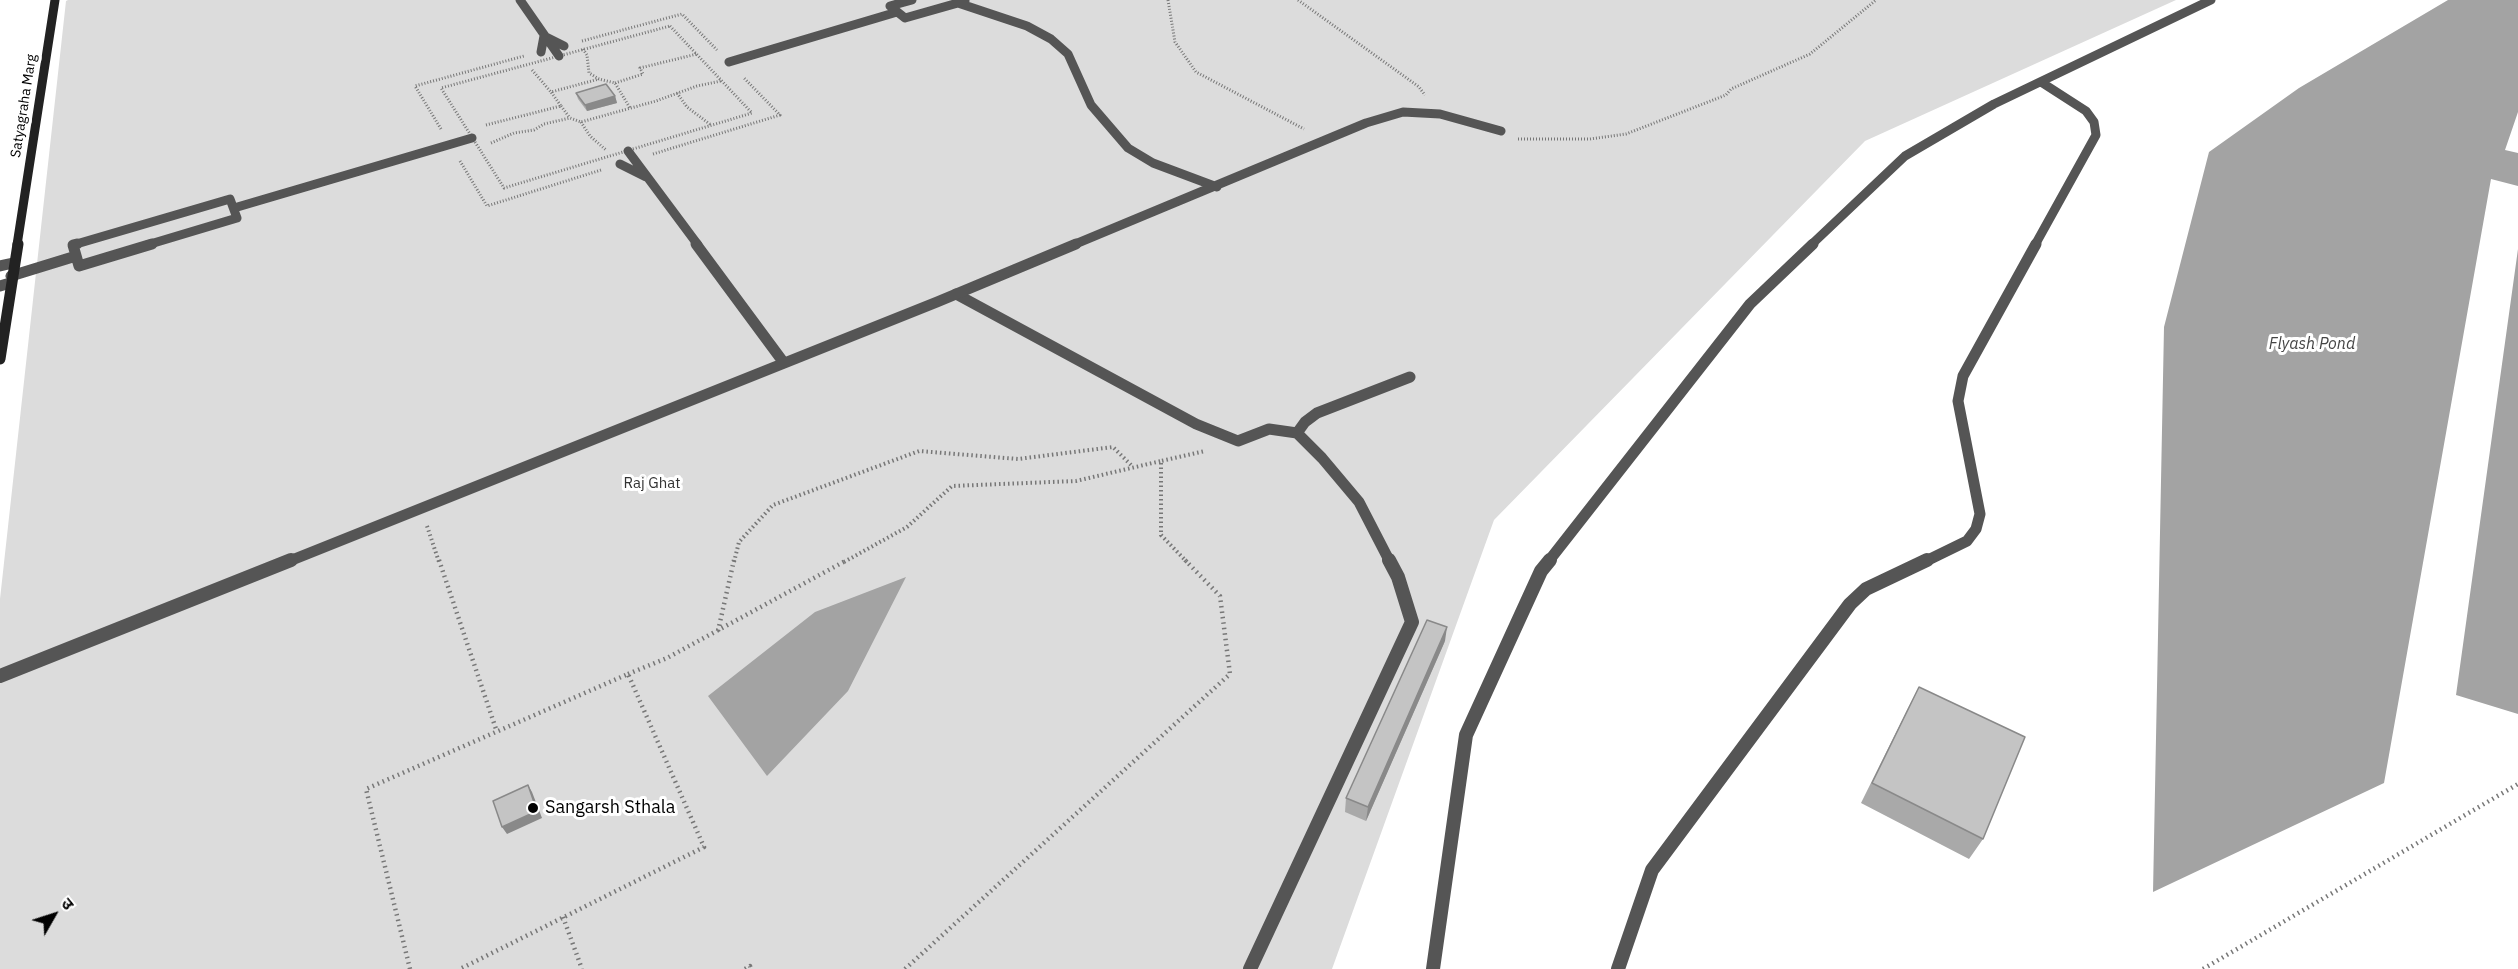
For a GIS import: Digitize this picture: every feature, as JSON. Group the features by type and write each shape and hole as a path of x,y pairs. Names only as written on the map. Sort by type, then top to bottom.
{"main road":[{"name":"Satyagraha Marg","path":"0,359 7,282 13,262 55,0"}],"street":[{"path":"520,0 559,56"},
{"path":"912,0 890,6 905,18 969,0"},
{"path":"1433,969 1466,735 1541,571 1750,304 1905,156 1994,104 2211,0"},
{"path":"958,3 1027,26 1051,39 1068,54 1091,105 1128,148 1153,163 1217,187"},
{"path":"729,62 897,12"},
{"path":"544,36 564,46"},
{"path":"541,52 544,36"},
{"path":"1618,969 1652,870 1850,604 1866,589 1967,541 1976,529 1980,514 1958,401 1964,376 2096,135 2094,122 2086,111 2041,82"},
{"path":"0,676 956,294 1366,123 1403,112 1440,114 1501,131"},
{"path":"234,208 450,144 470,134"},
{"path":"628,151 784,363"},
{"path":"645,156 647,177"},
{"path":"620,164 647,177"},
{"path":"230,199 237,218 79,266 76,255 74,245 230,199"},
{"path":"7,282 76,255"},
{"path":"0,266 13,262"},
{"path":"956,294 1169,409 1238,441 1269,429 1296,434 1322,458 1359,502 1398,577 1412,622 1250,969"},
{"path":"1296,434 1305,422 1317,413 1410,377"}],"path":[{"path":"1168,0 1175,42 1196,72 1326,140"},
{"path":"1298,0 1419,87 1440,114"},
{"path":"1501,131 1515,139 1590,139 1626,134 1726,95 1731,89 1810,54 1876,0"},
{"path":"564,46 682,14 780,115 645,156"},
{"path":"670,26 752,113 504,189 441,88 559,56 670,26"},
{"path":"583,50 587,55 589,73 599,79 615,83 643,74 640,68 697,54"},
{"path":"541,52 415,86 487,206 620,164"},
{"path":"528,64 570,118"},
{"path":"551,92 599,79"},
{"path":"479,148 514,132 534,130 544,124 570,118 581,122 722,81"},
{"path":"615,83 630,108"},
{"path":"677,93 687,107 711,125"},
{"path":"470,134 561,106"},
{"path":"581,122 590,136 614,155"},
{"path":"410,969 366,789 667,658 907,527 952,486 1076,481 1238,441"},
{"path":"718,631 725,593 739,542 773,504 919,452 1018,459 1113,447 1134,467"},
{"path":"905,969 1230,674 1220,596 1161,535 1161,461"},
{"path":"421,508 497,732"},
{"path":"460,969 704,847 628,674"},
{"path":"2203,969 2518,784"},
{"path":"563,917 582,969"},
{"path":"745,969 750,966 751,969"}],"green space":[{"name":"Raj Ghat","path":"2176,0 1865,141 1494,520 1332,969 0,969 0,599 66,1"}],"water":[{"name":"Flyash Pond","path":"2448,0 2518,0 2518,112 2505,150 2518,153 2518,186 2491,179 2384,783 2153,892 2164,327 2209,152 2299,88"},
{"path":"2518,249 2518,714 2456,695"},
{"path":"906,577 848,691 767,776 708,696 815,612"}],"building":[{"path":"606,84 615,96 585,105 576,93"},
{"path":"1427,620 1447,627 1368,807 1346,798"},
{"path":"1919,687 2025,737 1983,839 1872,783"},
{"path":"528,785 537,811 502,827 493,801"}],"place":[{"name":"Sangarsh Sthala","path":"533,808"}]}
